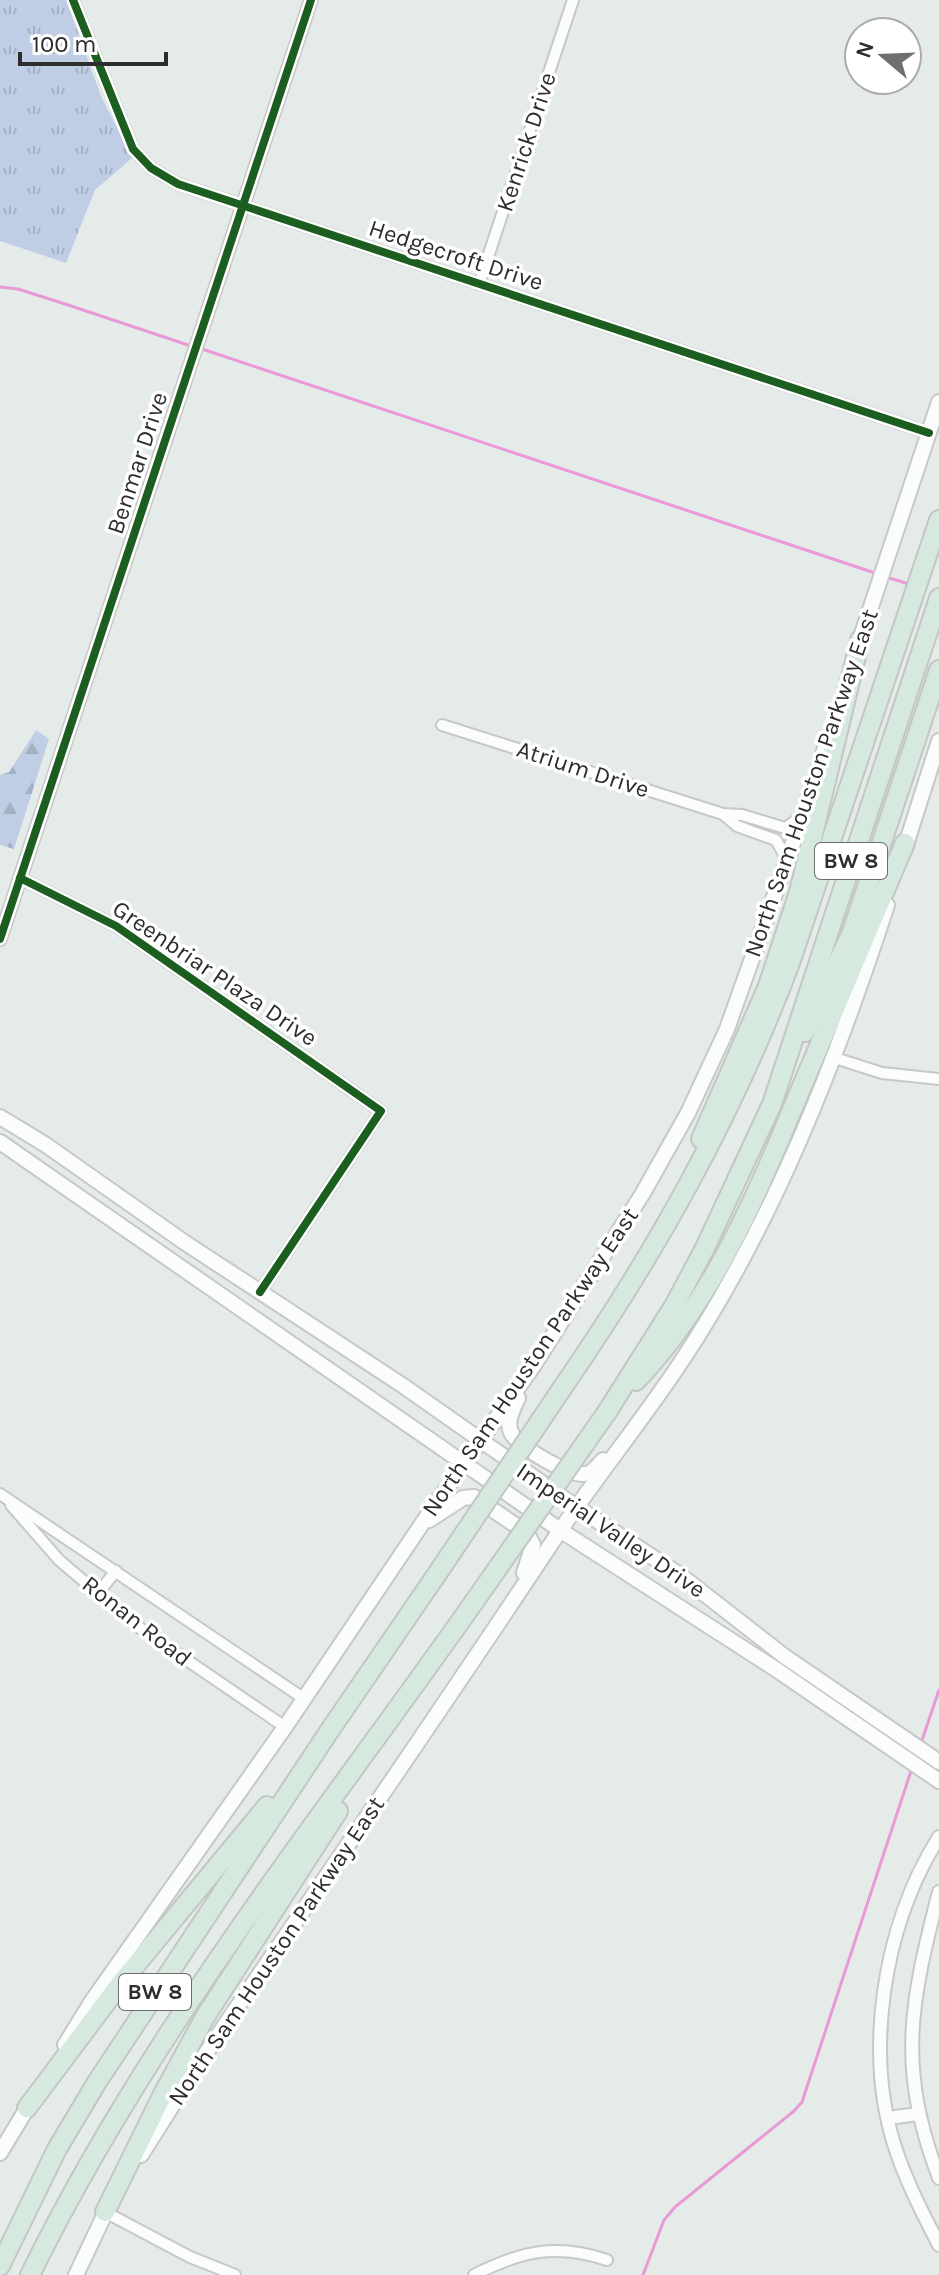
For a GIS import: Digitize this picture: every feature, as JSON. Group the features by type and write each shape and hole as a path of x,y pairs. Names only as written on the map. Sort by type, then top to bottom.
{"highway":[{"name":"North Sam Houston Parkway East","path":"0,2266 57,2149 97,2082 330,1730 613,1314 653,1250 721,1126 764,1032 794,951 939,520"},
{"name":"North Sam Houston Parkway East","path":"32,2275 58,2218 125,2101 252,1909 421,1678 607,1412 693,1272 772,1104 939,598"},
{"path":"653,1250 768,986 799,892 860,640"},
{"path":"772,1104 852,932 939,670"},
{"path":"607,1412 656,1360 713,1278 757,1193 905,843"},
{"path":"105,2212 205,2017 295,1875 404,1713 421,1678"},
{"path":"27,2108 120,1984 330,1730"}],"main road":[{"name":"North Sam Houston Parkway East","path":"2,2146 92,2001 534,1365 585,1287 688,1113 727,1029 803,816 939,402"},
{"name":"North Sam Houston Parkway East","path":"76,2275 105,2212 200,2062 560,1530 682,1361 730,1280 771,1200 835,1058 939,741"},
{"name":"Imperial Valley Drive","path":"0,1117 680,1575 784,1656 939,1762"},
{"name":"Imperial Valley Drive","path":"0,1142 560,1530 777,1670 935,1778"},
{"path":"286,1338 299,1318"},
{"path":"534,1365 511,1413 509,1425 513,1436 553,1465 579,1475 590,1473 620,1448"},
{"path":"420,1526 463,1498 474,1497 527,1533 533,1545 531,1557 507,1610"},
{"path":"726,1639 741,1621"}],"street":[{"name":"Hedgecroft Drive","path":"73,0 133,149 151,168 178,184 929,433"},
{"name":"Benmar Drive","path":"0,939 311,0"},
{"name":"Kenrick Drive","path":"479,284 573,0"},
{"name":"Atrium Drive","path":"442,725 723,814 742,815 785,828 803,816"},
{"name":"Atrium Drive","path":"723,814 737,826 776,840 787,860"},
{"name":"Greenbriar Plaza Drive","path":"20,878 116,926 381,1111 260,1292"},
{"path":"835,1058 882,1073 939,1079"},
{"name":"Ronan Road","path":"2,1496 303,1698"},
{"name":"Ronan Road","path":"2,1496 59,1560 134,1624 285,1727"},
{"path":"98,1593 116,1571"},
{"path":"939,1837 903,1913 885,1988 881,2050 888,2118 897,2154 939,2245"},
{"path":"939,1892 921,1960 912,2013 912,2075 918,2114 939,2178"},
{"path":"888,2118 918,2114"},
{"path":"105,2212 190,2257 235,2275"},
{"path":"474,2275 519,2255 557,2250 585,2253 607,2260"}],"green space":[{"path":"0,0 66,0 101,96 132,158 95,190 66,263 0,241"},
{"path":"36,730 49,739 14,849 0,845 0,775 9,772"}],"waterway":[{"path":"0,287 18,289 191,346"},
{"path":"199,348 878,574"},
{"path":"886,577 909,584"},
{"path":"921,1743 939,1690"},
{"path":"643,2275 664,2220 675,2207 802,2102 912,1768"}],"cycle path":[{"path":"73,0 133,149 151,168 178,184 929,433"},
{"path":"0,939 311,0"},
{"path":"20,878 116,926 381,1111 260,1292"}]}
